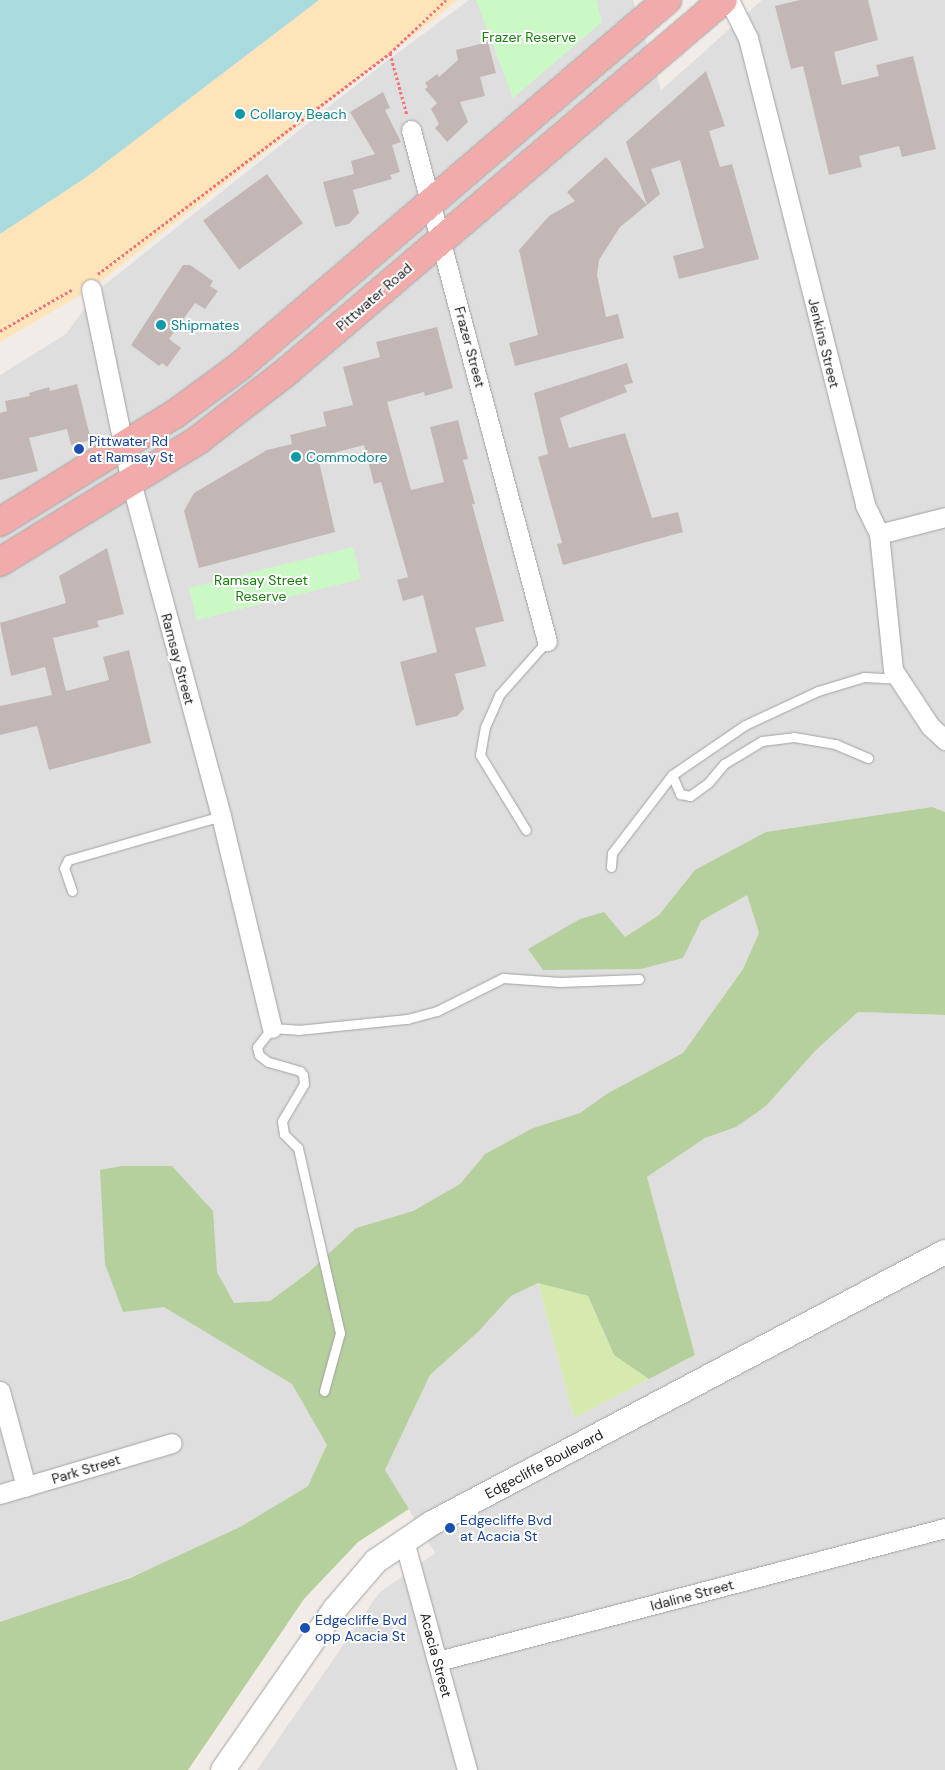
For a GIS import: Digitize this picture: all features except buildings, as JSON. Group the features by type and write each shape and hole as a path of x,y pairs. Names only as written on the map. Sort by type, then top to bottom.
{"highway":[{"path":"0,522 122,448 239,367 667,0"},
{"name":"Pittwater Road","path":"0,562 198,440 286,373 723,0"}],"street":[{"name":"Jenkins Street","path":"729,0 748,38 865,506 879,534 892,663 902,683 930,726 945,740"},
{"name":"Frazer Street","path":"411,130 442,239 547,641"},
{"name":"Ramsay Street","path":"91,289 130,482 221,816 272,1028"},
{"path":"879,534 945,517"},
{"name":"Edgecliffe Boulevard","path":"222,1770 355,1583 376,1561 404,1541 945,1252"},
{"path":"0,1391 26,1487"},
{"name":"Park Street","path":"0,1494 172,1443"},
{"name":"Idaline Street","path":"438,1661 945,1528"},
{"name":"Acacia Street","path":"404,1541 467,1770"}],"lane":[{"path":"526,830 480,755 485,727 499,695 547,641"},
{"path":"611,867 612,853 672,775 745,725 818,691 864,677 902,683"},
{"path":"672,775 680,794 690,796 708,783 724,764 762,741 794,737 835,744 868,758"},
{"path":"72,891 64,868 68,860 221,816"},
{"path":"324,1391 340,1333 298,1148 284,1134 282,1121 304,1084 303,1075 300,1071 268,1062 259,1055 257,1047 272,1028 298,1030 407,1019 437,1010 503,978 560,982 639,979"}],"path":[{"path":"0,331 80,284 91,289 98,273 390,53 446,0"},
{"path":"390,53 411,130"}],"shaded area":[{"path":"469,0 633,0 661,90 762,0 945,0 945,812 931,807 862,819 747,895 759,933 743,969 683,1053 608,1093 580,1113 533,1128 485,1154 460,1184 413,1211 356,1228 309,1272 270,1301 328,1444 308,1486 238,1528 183,1556 64,1603 0,1622 0,375 66,334 98,290 379,67"},
{"path":"858,1012 945,1015 945,1770 257,1770 379,1593 435,1553 385,1470 430,1375 478,1332 511,1296 538,1283 574,1418 695,1355 647,1177 705,1138 815,1051"}],"green space":[{"name":"Frazer Reserve","path":"476,0 596,0 602,22 513,98"},
{"name":"Ramsay Street Reserve","path":"353,547 361,579 197,620 189,588"},
{"path":"932,807 945,812 945,1015 858,1012 815,1051 766,1106 736,1127 705,1138 647,1177 695,1355 649,1379 614,1355 588,1296 538,1283 511,1296 478,1332 430,1375 385,1470 409,1509 358,1542 304,1599 188,1770 0,1770 0,1622 130,1578 238,1528 308,1486 327,1445 292,1384 164,1307 123,1312 105,1264 100,1170 122,1166 172,1166 213,1211 217,1272 234,1303 270,1301 309,1272 356,1228 413,1211 460,1184 485,1154 533,1128 580,1113 608,1093 683,1053 743,969 759,933 747,895 701,921 683,958 641,969 543,970 528,949 580,919 604,912 625,937 659,915 695,870 766,832"},
{"path":"538,1283 588,1296 614,1355 649,1379 574,1418"}],"sand":[{"name":"Collaroy Beach","path":"319,0 458,0 91,289 0,342 0,234 88,176"}],"water":[{"path":"0,0 319,0 88,176 0,234"}],"place":[{"name":"Collaroy Beach","path":"240,114"},
{"name":"Shipmates","path":"161,325"},
{"name":"Pittwater Rd at Ramsay St","path":"79,449"},
{"name":"Commodore","path":"296,457"},
{"name":"Edgecliffe Bvd at Acacia St","path":"450,1528"},
{"name":"Edgecliffe Bvd opp Acacia St","path":"305,1628"}]}
